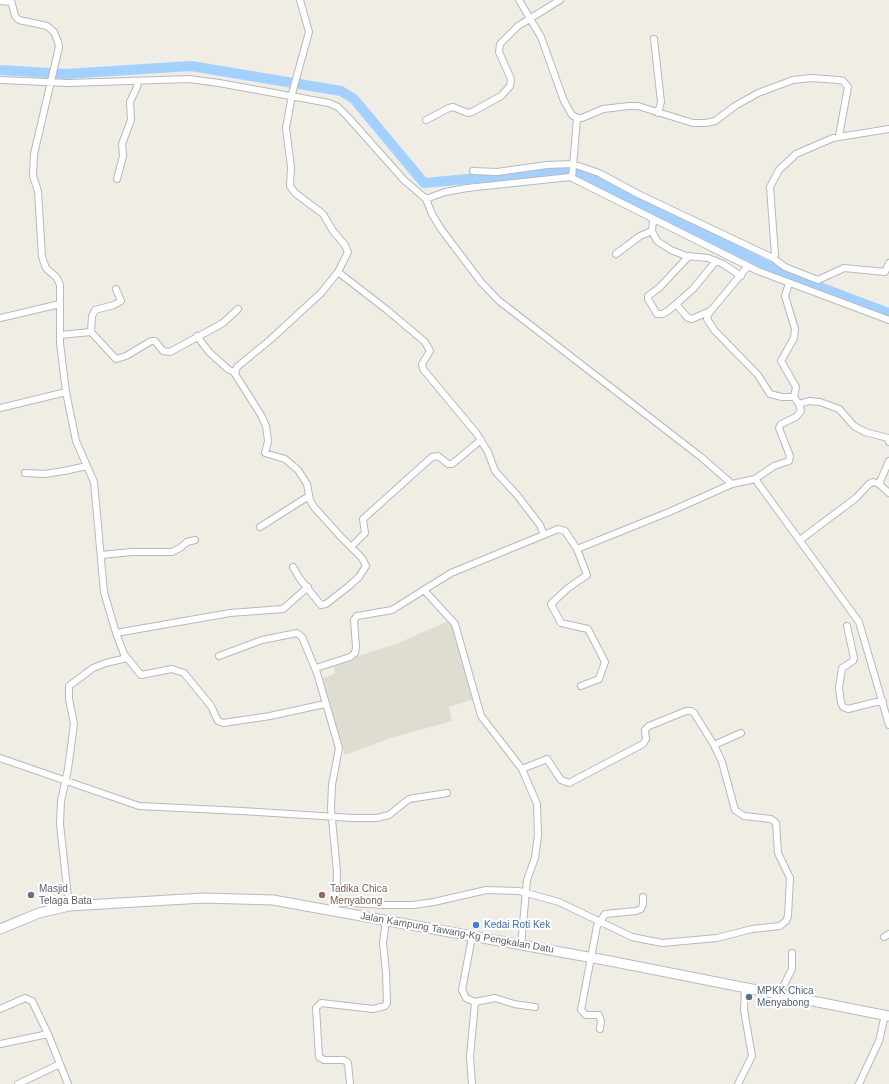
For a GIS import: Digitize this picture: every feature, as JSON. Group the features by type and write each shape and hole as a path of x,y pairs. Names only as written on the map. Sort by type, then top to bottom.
{"street":[{"path":"235,372 237,367 270,340 321,293 338,272 347,255 347,249 333,231 323,214 295,193 290,186 291,167 286,128 293,90 309,32 300,0"},
{"path":"519,0 544,46 550,68 564,102 572,115 577,118 582,118 603,109 638,106 693,123 706,123 715,121 748,98 793,80 811,78 839,80 846,83 849,90 839,136"},
{"path":"426,120 453,107 468,113 472,112 501,96 507,90 511,79 499,52 500,44 513,30 560,0"},
{"path":"0,1 11,1 14,16 19,20 47,26 54,32 59,47 32,164 33,176 38,191 42,257 46,268 57,278 60,285 60,335 66,392 76,441 94,482 104,592 116,633 127,658 141,675 172,669 184,673 211,706 218,721 223,723 270,716 326,704"},
{"path":"654,39 661,102 658,113"},
{"path":"0,80 51,79 68,84 196,80 219,83 338,107 404,180 426,199 432,214 441,229 481,282 498,300 701,457 732,484"},
{"path":"117,179 123,156 122,144 131,120 130,102 138,81"},
{"path":"572,178 577,118"},
{"path":"773,258 775,255 770,187 774,177 796,154 839,136 889,129"},
{"path":"473,171 497,172 547,165 573,164 599,173 638,194 773,258 786,267 818,280 844,268 885,272 889,263"},
{"path":"426,199 445,192 467,188 563,177 572,178 653,220 748,266 789,283 889,320"},
{"path":"653,220 652,231 657,241 671,250 689,256 703,257 716,261 741,276"},
{"path":"616,254 640,236 652,231"},
{"path":"689,256 659,288 648,296 648,299 657,314 662,314 693,289 716,261"},
{"path":"748,266 710,311 707,318 710,325 752,368 770,394 782,397 794,397"},
{"path":"338,272 425,342 430,351 422,364 423,369 481,440 495,471 517,495 540,525 544,535"},
{"path":"577,549 669,512 732,484 755,479 774,466 789,461 790,456 779,428 781,424 796,417 801,411 799,404 794,397 796,387 781,361 794,338 796,329 785,296 789,283"},
{"path":"116,289 121,301 114,305 96,310 92,316 91,332 116,359 126,356 151,341 155,341 163,351 170,352 223,323 238,309"},
{"path":"0,318 60,304"},
{"path":"676,304 688,318 692,319 710,311"},
{"path":"60,335 91,332"},
{"path":"198,336 209,352 228,370 235,372 266,426 268,441 265,453 285,459 298,470 307,484 309,496 314,507 362,558 366,566 359,577 349,586 326,604 321,605 317,602 308,587 300,579 293,567"},
{"path":"0,408 66,392"},
{"path":"799,404 809,401 820,402 839,409 854,426 865,432 888,438 889,442"},
{"path":"352,547 365,533 363,519 432,457 438,456 448,464 452,464 481,440"},
{"path":"879,484 889,461"},
{"path":"25,473 44,474 87,466"},
{"path":"755,479 859,622 889,725"},
{"path":"800,540 856,498 869,484 873,482 879,484 889,493"},
{"path":"260,527 309,496"},
{"path":"316,668 350,657 355,653 354,620 357,616 392,610 451,573 558,529 562,529 577,549 587,575 568,588 551,604 561,623 588,629 604,658 604,666 599,679 581,686"},
{"path":"101,555 172,552 187,542 195,540"},
{"path":"116,633 230,613 283,609 308,587"},
{"path":"424,590 455,624 481,716 522,770 537,804 538,816 535,858 528,876 521,946"},
{"path":"846,626 854,658 853,661 842,668 839,688 841,703 843,707 848,709 876,702 883,702"},
{"path":"219,656 254,642 297,633 302,637 316,668 338,748 332,784 332,817 337,872 336,906 362,904 402,905 434,902 496,889 526,893 559,902 632,937 662,943 716,938 757,928 775,928 786,921 790,906 790,878 778,853 776,823 771,819 744,816 735,810 722,762 714,745 694,713 691,711 686,711 648,726 645,730 646,739 643,744 569,783 561,780 547,759 522,770"},
{"path":"70,906 60,824 60,802 66,780 74,724 69,699 69,686 93,668 127,658"},
{"path":"714,745 741,733"},
{"path":"0,758 139,806 242,810 353,818 384,817 409,799 447,793"},
{"path":"600,1029 601,1021 599,1015 586,1015 581,1010 593,939 599,920 605,914 636,911 641,909 643,897"},
{"name":"Jalan Kampung Tawang-Kg Pengkalan Datu","path":"0,928 39,913 70,906 203,898 286,901 336,906 386,920 521,946 590,957 745,989 887,1015"},
{"path":"350,1084 348,1063 344,1060 324,1060 319,1057 316,1008 321,1002 373,1009 385,1006 387,1003 383,943 386,920"},
{"path":"472,937 462,990 466,998 475,1002 495,998 514,1004 535,1007"},
{"path":"779,995 792,969 792,953"},
{"path":"738,1084 752,1056 744,1010 745,989"},
{"path":"0,1009 19,1000 28,998 32,1002 48,1034 67,1082 60,1084"},
{"path":"472,1084 470,1057 475,1002"},
{"path":"859,1084 879,1041 887,1015"},
{"path":"0,1044 48,1034"},
{"path":"18,1084 60,1064"}],"shaded area":[{"path":"451,620 474,699 449,707 452,721 391,738 345,755 323,678 335,674 333,664 396,644"}],"waterway":[{"path":"0,70 65,74 191,66 341,91 354,99 424,183 566,170"},
{"path":"579,172 782,273 889,313"}],"place":[{"name":"Masjid Telaga Bata","path":"31,895"},
{"name":"Tadika Chica Menyabong","path":"322,895"},
{"name":"Kedai Roti Kek","path":"476,925"},
{"name":"MPKK Chica Menyabong","path":"749,997"}]}
